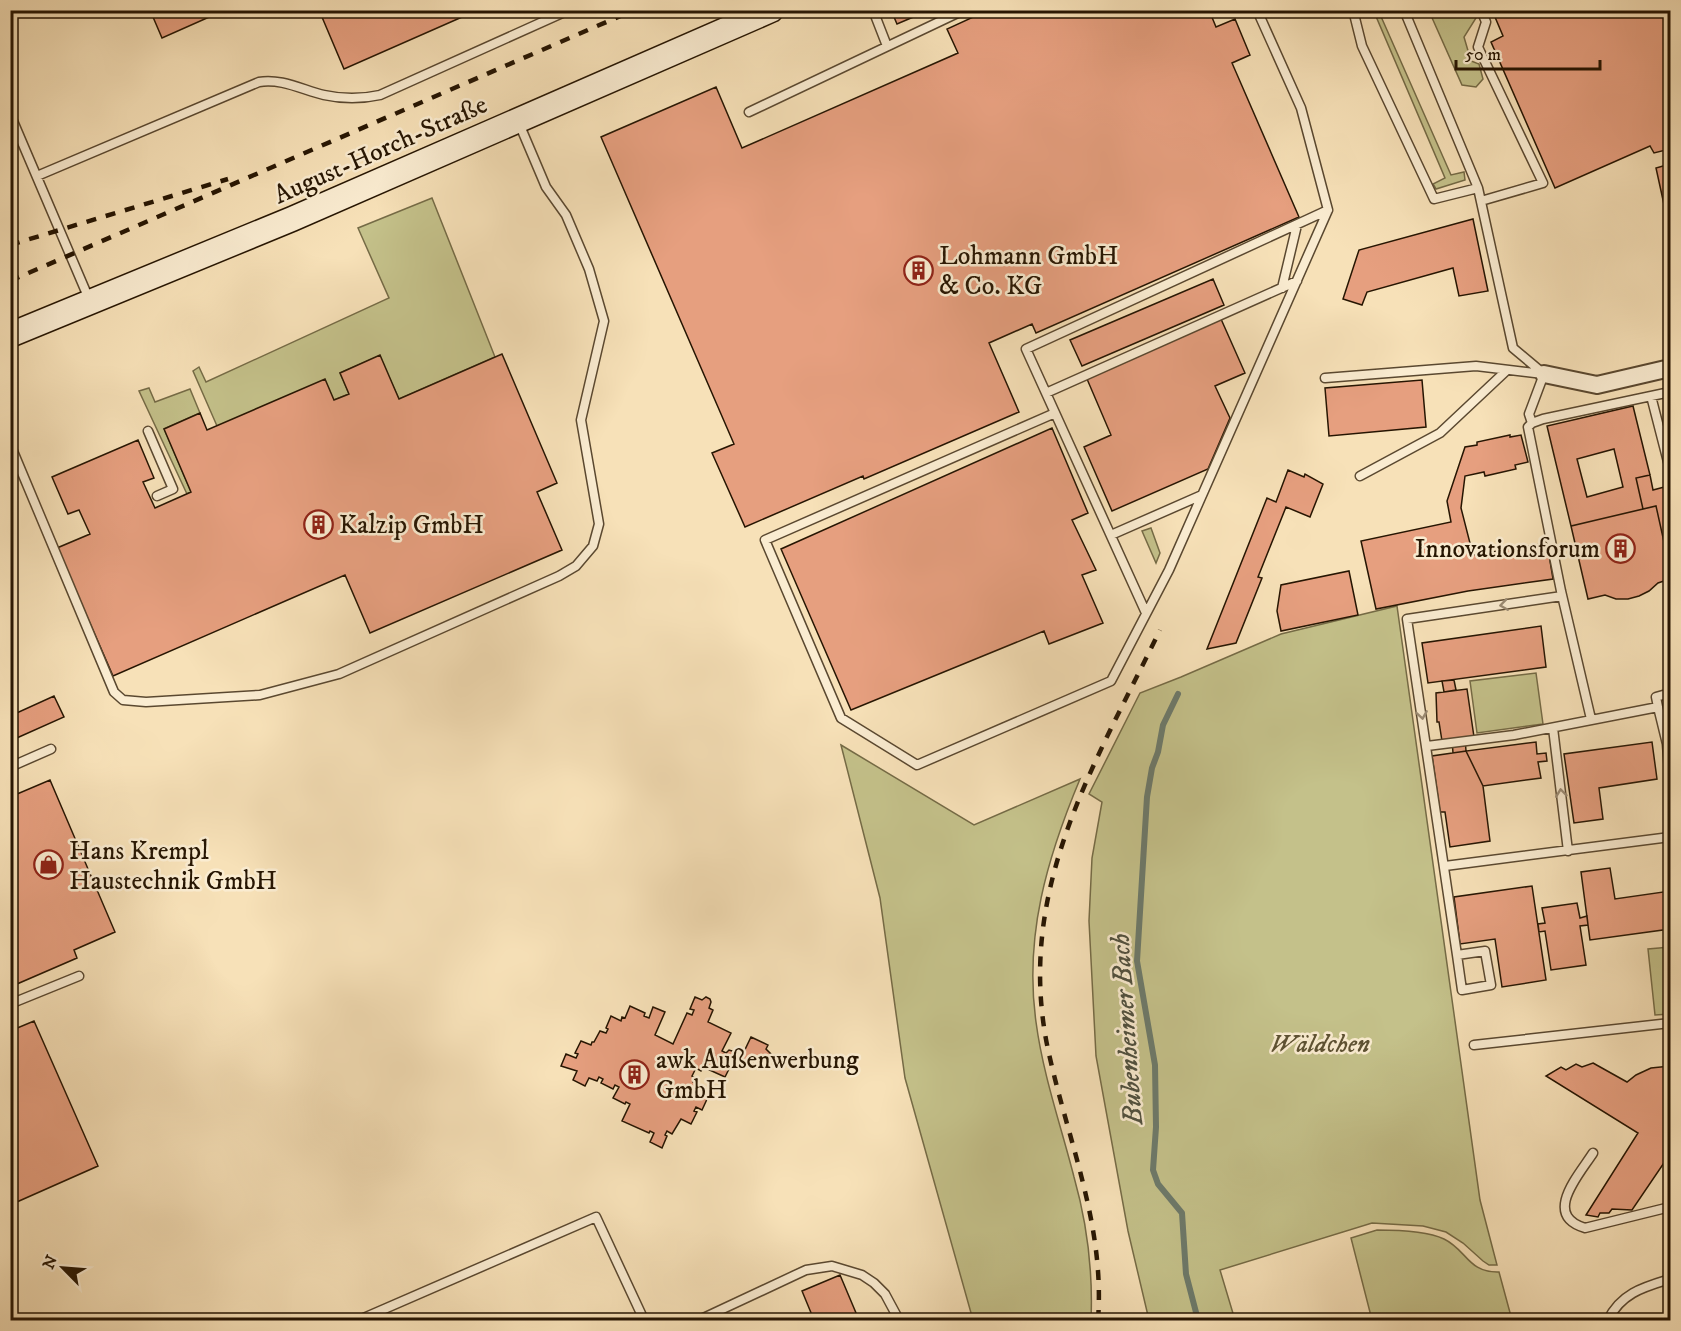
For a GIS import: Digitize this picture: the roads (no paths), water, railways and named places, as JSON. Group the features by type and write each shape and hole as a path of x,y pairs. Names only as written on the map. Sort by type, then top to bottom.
{"main road":[{"name":"August-Horch-Straße","path":"10,335 291,219 771,10"}],"street":[{"path":"1544,374 1597,385 1671,368"}],"lane":[{"path":"37,176 259,82 274,81 342,98 368,98 380,95 569,10"},
{"path":"873,10 887,46"},
{"path":"749,112 964,10"},
{"path":"1055,413 765,540 841,718 918,765 1111,681 1169,570 1328,210 1301,108 1257,10"},
{"path":"1353,10 1362,46 1434,199 1478,188"},
{"path":"1404,10 1478,188 1513,348 1544,374"},
{"path":"1481,10 1486,22 1478,47 1543,183 1481,201"},
{"path":"10,114 91,302"},
{"path":"10,444 114,692 123,700 146,702 260,695 339,674 576,566 593,546 599,524 581,420 604,321 589,269 566,215 546,187 518,120"},
{"path":"1146,613 1026,349 1328,210"},
{"path":"1282,288 1297,225"},
{"path":"1046,393 1297,281"},
{"path":"1325,378 1476,366 1544,374"},
{"path":"1360,476 1440,433 1506,371"},
{"path":"1532,423 1529,414 1544,374"},
{"path":"1591,719 1562,596 1528,427 1532,423 1670,392 1671,394"},
{"path":"1651,396 1668,462"},
{"path":"148,431 173,489 157,495"},
{"path":"1111,535 1202,495"},
{"path":"1457,956 1485,951 1491,985 1462,990 1407,619 1562,596"},
{"path":"1671,693 1656,697 1667,744 1671,784"},
{"path":"1427,746 1553,728 1658,707"},
{"path":"1553,728 1568,851"},
{"path":"10,767 51,749"},
{"path":"1445,866 1671,837"},
{"path":"10,1004 79,976"},
{"path":"1474,1045 1671,1023"},
{"path":"1593,1152 1568,1191 1563,1206 1567,1218 1574,1224 1585,1227 1671,1207"},
{"path":"359,1320 596,1217 644,1320"},
{"path":"699,1320 806,1270 832,1266 862,1275 874,1283 885,1294 898,1320"},
{"path":"1608,1320 1612,1311 1636,1290 1671,1279"}],"waterway":[{"name":"Bubenheimer Bach","path":"1178,694 1163,725 1147,797 1137,961 1155,1065 1156,1127 1153,1170 1158,1184 1182,1213 1186,1274 1198,1320"}],"railway":[{"path":"10,281 634,10"},
{"path":"10,245 228,179"},
{"path":"1098,1320 1099,1285 1091,1218 1049,1054 1041,996 1042,940 1051,886 1066,834 1109,732 1160,630"}],"place":[{"name":"Lohmann GmbH & Co. KG","path":"918,270"},
{"name":"Kalzip GmbH","path":"318,524"},
{"name":"Innovationsforum","path":"1621,548"},
{"name":"Hans Krempl Haustechnik GmbH","path":"48,865"},
{"name":"awk Außenwerbung GmbH","path":"635,1074"}],"park label":[{"name":"Wäldchen","path":"1320,1043"}]}
